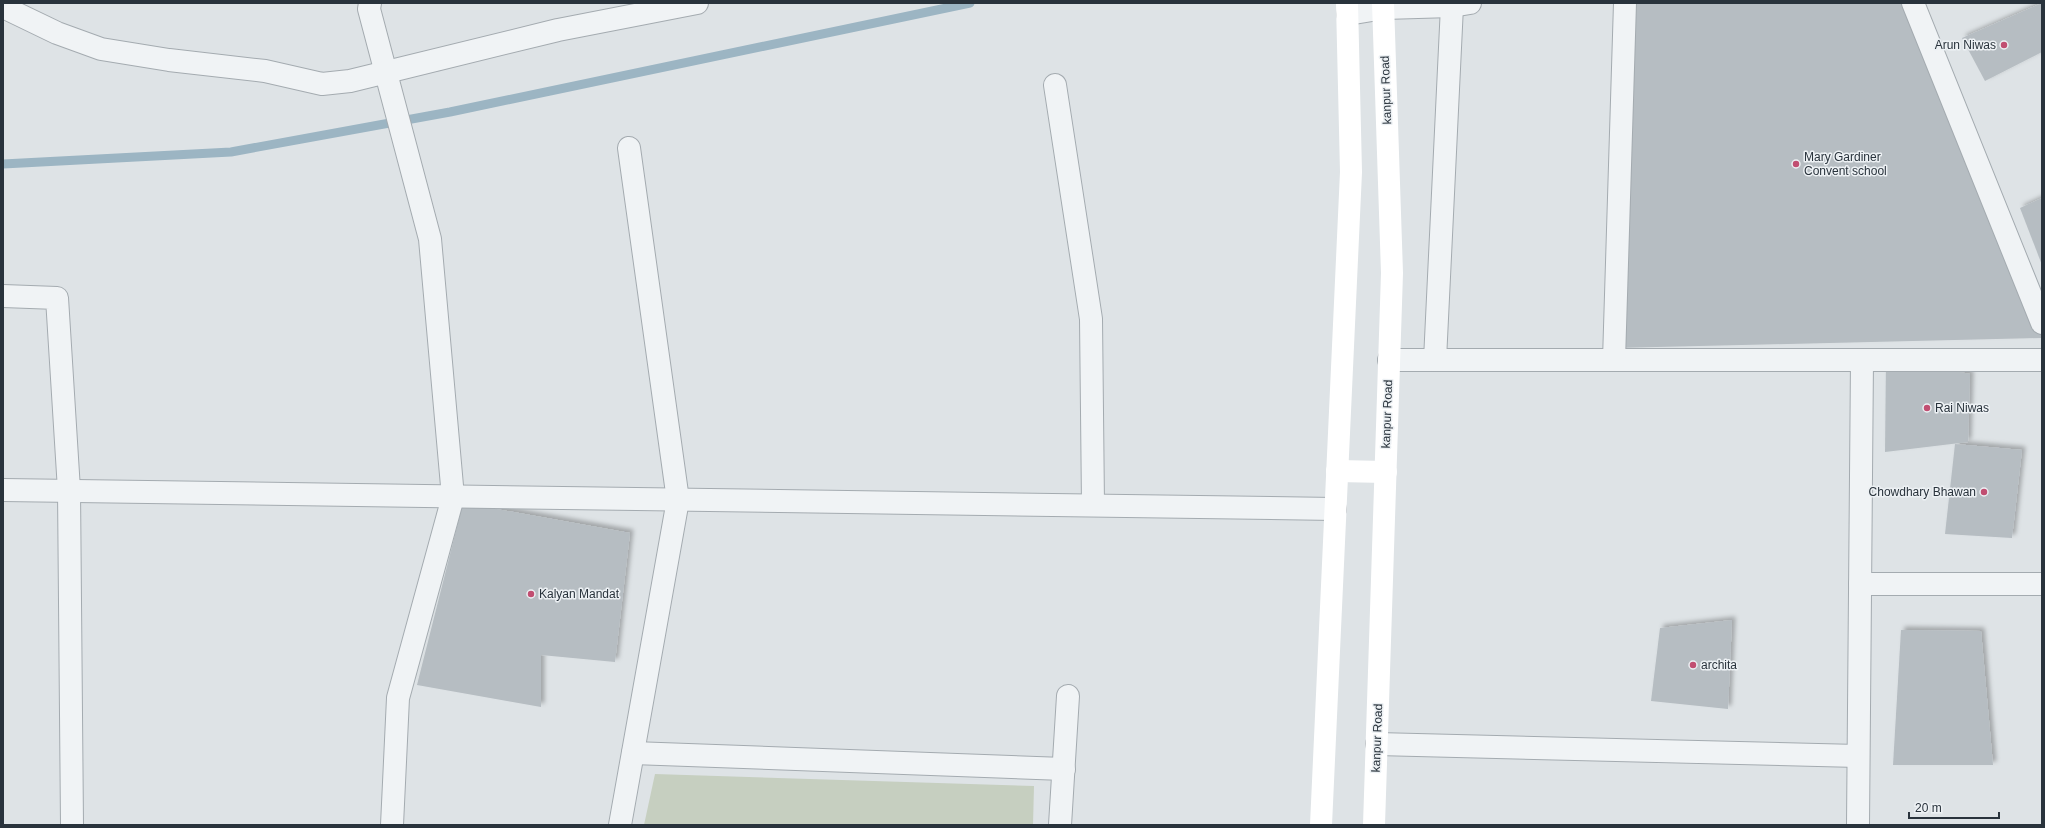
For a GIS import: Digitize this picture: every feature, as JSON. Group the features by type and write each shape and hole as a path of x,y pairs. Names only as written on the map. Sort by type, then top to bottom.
{"street":[{"path":"370,3 369,9 430,239 453,497 398,698 392,825"},
{"path":"3,7 57,33 102,49 169,60 266,71 322,84 387,77 558,30 697,3"},
{"path":"1614,360 1625,3"},
{"path":"1913,3 2042,323"},
{"path":"1320,825 1351,172 1347,9 1384,6 1461,5 1435,360"},
{"name":"kanpur Road","path":"1374,825 1392,273 1384,6"},
{"path":"1054,85 1091,319 1093,505"},
{"path":"620,825 678,500 629,148"},
{"path":"3,296 57,298 69,490 72,825"},
{"path":"1389,360 2042,360"},
{"path":"1858,825 1862,360"},
{"path":"1337,471 1386,472"},
{"path":"3,490 1335,509"},
{"path":"1860,584 2042,584"},
{"path":"1060,825 1068,696"},
{"path":"1377,744 1858,756"},
{"path":"633,753 1064,769"}],"green space":[{"path":"655,774 1034,786 1033,825 644,825"}],"building":[{"name":"Mary Gardiner Convent school","path":"1625,3 1903,3 2042,324 2042,338 1614,348"},
{"name":"Arun Niwas","path":"2042,3 2042,52 1985,81 1962,38"},
{"path":"2042,198 2042,265 2020,208"},
{"name":"Rai Niwas","path":"1886,360 1897,360 1970,374 1968,442 1885,452"},
{"name":"Chowdhary Bhawan","path":"1955,444 2022,450 2012,538 1945,534"},
{"name":"Kalyan Mandat","path":"463,503 630,533 615,662 541,655 541,707 417,685"},
{"name":"archita","path":"1732,620 1728,709 1651,701 1660,628"},
{"path":"1901,630 1981,631 1993,765 1893,765"}],"waterway":[{"path":"3,164 231,152 450,112 970,3"}],"place":[{"name":"Arun Niwas","path":"2004,45"},
{"name":"Mary Gardiner Convent school","path":"1796,164"},
{"name":"Rai Niwas","path":"1927,408"},
{"name":"Chowdhary Bhawan","path":"1984,492"},
{"name":"Kalyan Mandat","path":"531,594"},
{"name":"archita","path":"1693,665"}]}
